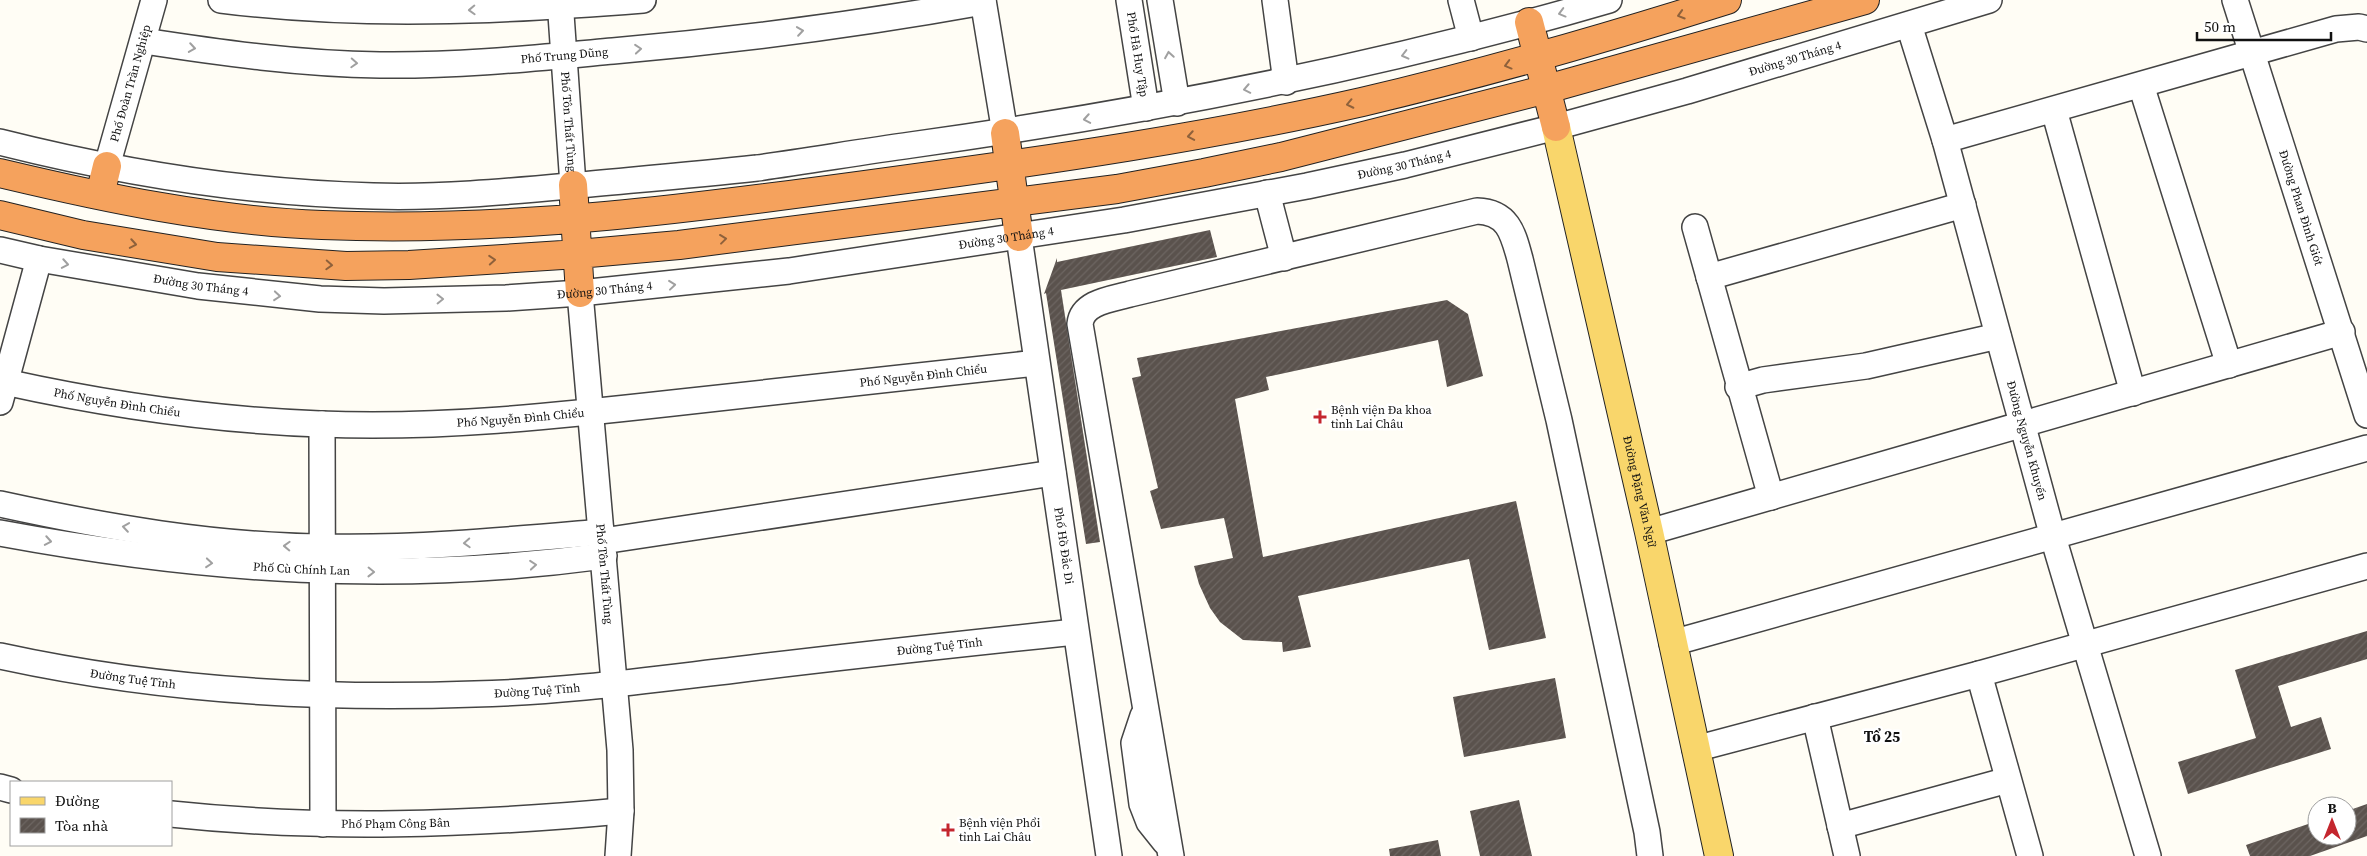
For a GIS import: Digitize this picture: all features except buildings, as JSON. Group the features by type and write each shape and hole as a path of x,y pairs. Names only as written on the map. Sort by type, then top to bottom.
{"highway":[{"path":"0,173 100,195 215,215 319,225 446,225 576,218 715,205 1118,150 1274,120 1438,83 1538,56 1727,0"},
{"path":"0,216 83,235 217,257 281,263 346,266 409,265 578,254 679,245 1118,188 1214,171 1281,157 1547,89 1865,0"},
{"path":"1526,11 1556,127"},
{"path":"1004,133 1019,237"},
{"path":"100,195 107,166"},
{"path":"573,185 580,294"}],"main road":[{"name":"Đường Đặng Văn Ngữ","path":"1556,127 1649,532 1719,856"}],"street":[{"name":"Phố Đoàn Trần Nghiệp","path":"107,166 154,0"},
{"path":"220,0 312,10 389,12 642,0"},
{"name":"Phố Hà Huy Tập","path":"1129,0 1146,108"},
{"path":"1160,0 1177,103"},
{"path":"1274,0 1286,82"},
{"path":"1461,0 1471,38"},
{"name":"Đường 30 Tháng 4","path":"0,250 39,260 206,287 320,299 411,300 580,294 788,271 1019,237 1267,193 1405,165 1556,127 1989,0"},
{"name":"Đường Phan Đình Giót","path":"2235,0 2250,53 2342,332 2367,415"},
{"name":"Phố Trung Dũng","path":"144,40 223,53 380,65 467,62 564,56 794,32 892,19 983,1"},
{"path":"983,1 1004,133"},
{"path":"0,142 173,179 249,188 374,196 441,196 573,185 754,168 1004,133 1177,103 1286,82 1471,38 1526,11 1602,1"},
{"name":"Phố Tôn Thất Tùng","path":"561,3 573,185"},
{"name":"Đường Nguyễn Khuyến","path":"1909,25 1945,140 2021,424 2084,645 2148,856"},
{"path":"1945,140 2336,29 2359,27 2367,29"},
{"path":"2141,85 2229,365"},
{"path":"2054,110 2133,393"},
{"path":"1267,193 1284,258"},
{"path":"1709,277 1963,205"},
{"path":"1171,852 1145,710 1080,315 1086,309 1096,304 1130,294 1477,211 1497,214 1513,234 1563,438 1647,832 1650,856"},
{"path":"1695,227 1738,386 1771,497"},
{"name":"Phố Hồ Đắc Di","path":"1019,237 1108,856"},
{"path":"3,392 39,260"},
{"name":"Phố Tôn Thất Tùng","path":"580,294 620,750 621,811 618,856"},
{"path":"1649,532 2342,332"},
{"path":"1738,386 1764,380 1866,366 1998,336"},
{"name":"Phố Nguyễn Đình Chiểu","path":"3,392 83,400 169,412 322,424 505,420 1036,364"},
{"path":"322,424 323,824"},
{"path":"1672,643 1866,587 2053,537 2367,448"},
{"name":"Phố Cù Chính Lan","path":"0,533 114,552 196,562 321,559 399,547 603,543 1053,473"},
{"name":"Phố Cù Chính Lan","path":"0,504 47,514 259,545 321,559"},
{"path":"1695,749 1979,674 2367,566"},
{"name":"Đường Tuệ Tĩnh","path":"0,656 84,673 163,684 322,696 476,694 615,684 1075,632"},
{"path":"1979,674 2030,856"},
{"path":"1815,717 1847,856"},
{"path":"1840,826 2008,780"},
{"name":"Phố Phạm Công Bân","path":"172,814 227,820 323,824 519,820 621,811"}],"place":[{"name":"Bệnh viện Đa khoa tỉnh Lai Châu","path":"1320,417"},
{"name":"Bệnh viện Phổi tỉnh Lai Châu","path":"948,830"}],"district":[{"name":"Tổ 25","path":"1882,737"}]}
